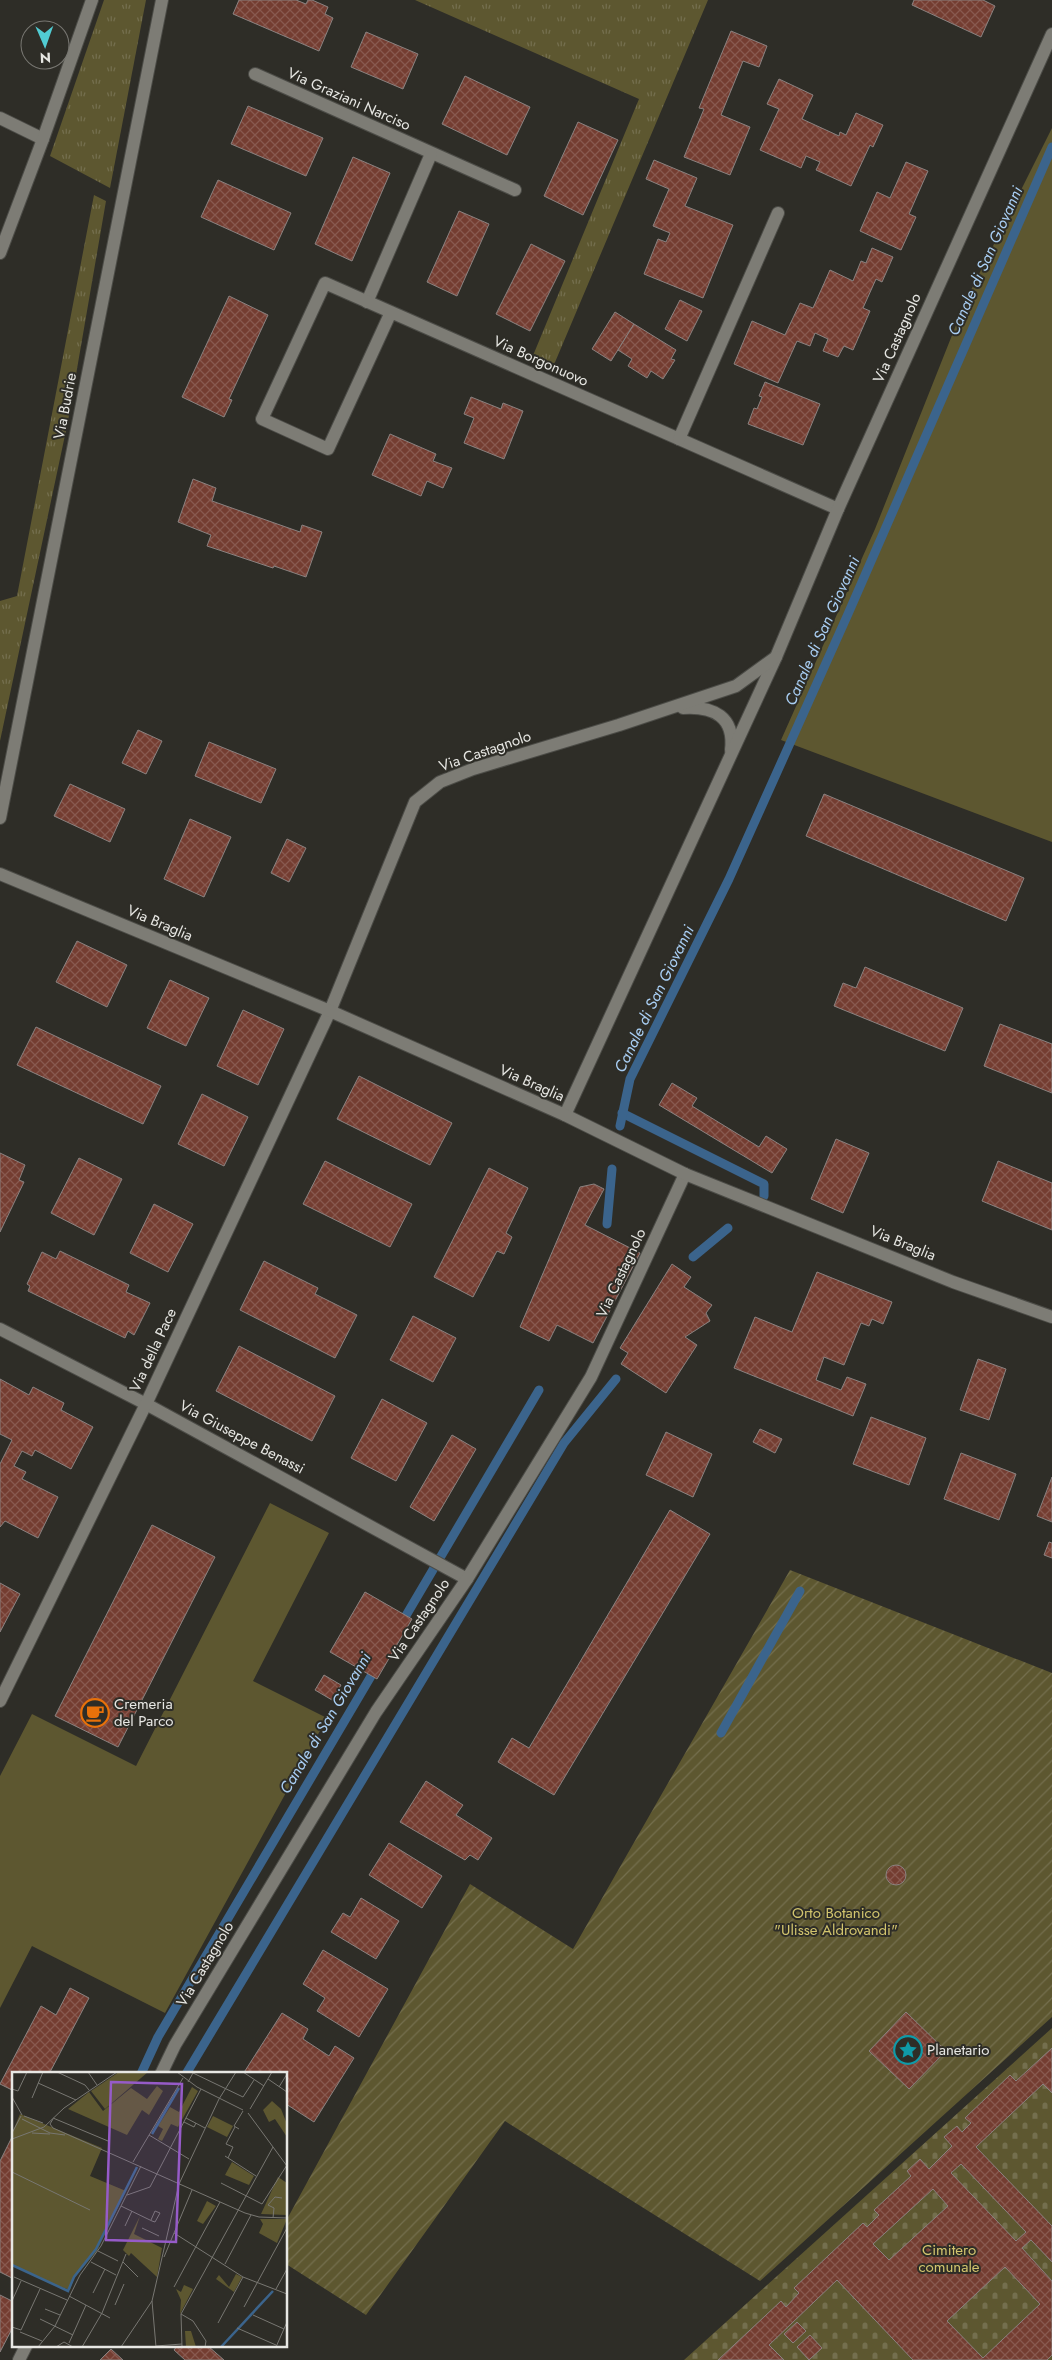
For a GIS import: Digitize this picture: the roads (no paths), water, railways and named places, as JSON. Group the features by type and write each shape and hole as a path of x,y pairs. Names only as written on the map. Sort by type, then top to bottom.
{"street":[{"path":"0,253 92,0"},
{"name":"Via Budrie","path":"0,818 162,0"},
{"name":"Via Castagnolo","path":"564,1115 776,657 838,508 1052,34"},
{"name":"Via Graziani Narciso","path":"254,74 430,154 515,190"},
{"path":"0,118 43,139"},
{"path":"367,302 430,154"},
{"path":"678,439 778,213"},
{"path":"325,283 367,302 391,312 328,449 262,420 325,283"},
{"name":"Via Borgonuovo","path":"391,312 838,508"},
{"name":"Via Castagnolo","path":"330,1011 415,802 440,782 465,772 672,708 736,686 776,657"},
{"name":"Via Castagnolo","path":"672,708 692,707 710,710 722,716 729,727 732,741 730,755"},
{"name":"Via Braglia","path":"0,874 330,1011 564,1115 685,1174 953,1282 1052,1318"},
{"name":"Via della Pace","path":"0,1701 146,1404 330,1011"},
{"name":"Via Castagnolo","path":"162,2072 175,2045 376,1712 466,1578 591,1377 685,1174"},
{"name":"Via Giuseppe Benassi","path":"0,1329 146,1404 466,1578"},
{"path":"19,2360 25,2348"}],"waterway":[{"name":"Canale di San Giovanni","path":"620,1126 630,1079 729,879 848,614 1052,147"},
{"path":"622,1113 764,1184 764,1196"},
{"name":"Canale di San Giovanni","path":"607,1224 612,1169"},
{"path":"693,1257 728,1228"},
{"path":"187,2072 564,1443 616,1379"},
{"name":"Canale di San Giovanni","path":"401,1624 539,1390"},
{"path":"721,1733 800,1591"},
{"name":"Canale di San Giovanni","path":"142,2072 158,2037 377,1666"}],"place":[{"name":"Cremeria del Parco","path":"95,1713"},
{"name":"Planetario","path":"908,2050"}],"park label":[{"name":"Orto Botanico \"Ulisse Aldrovandi\"","path":"836,1922"},
{"name":"Cimitero comunale","path":"949,2258"}]}
